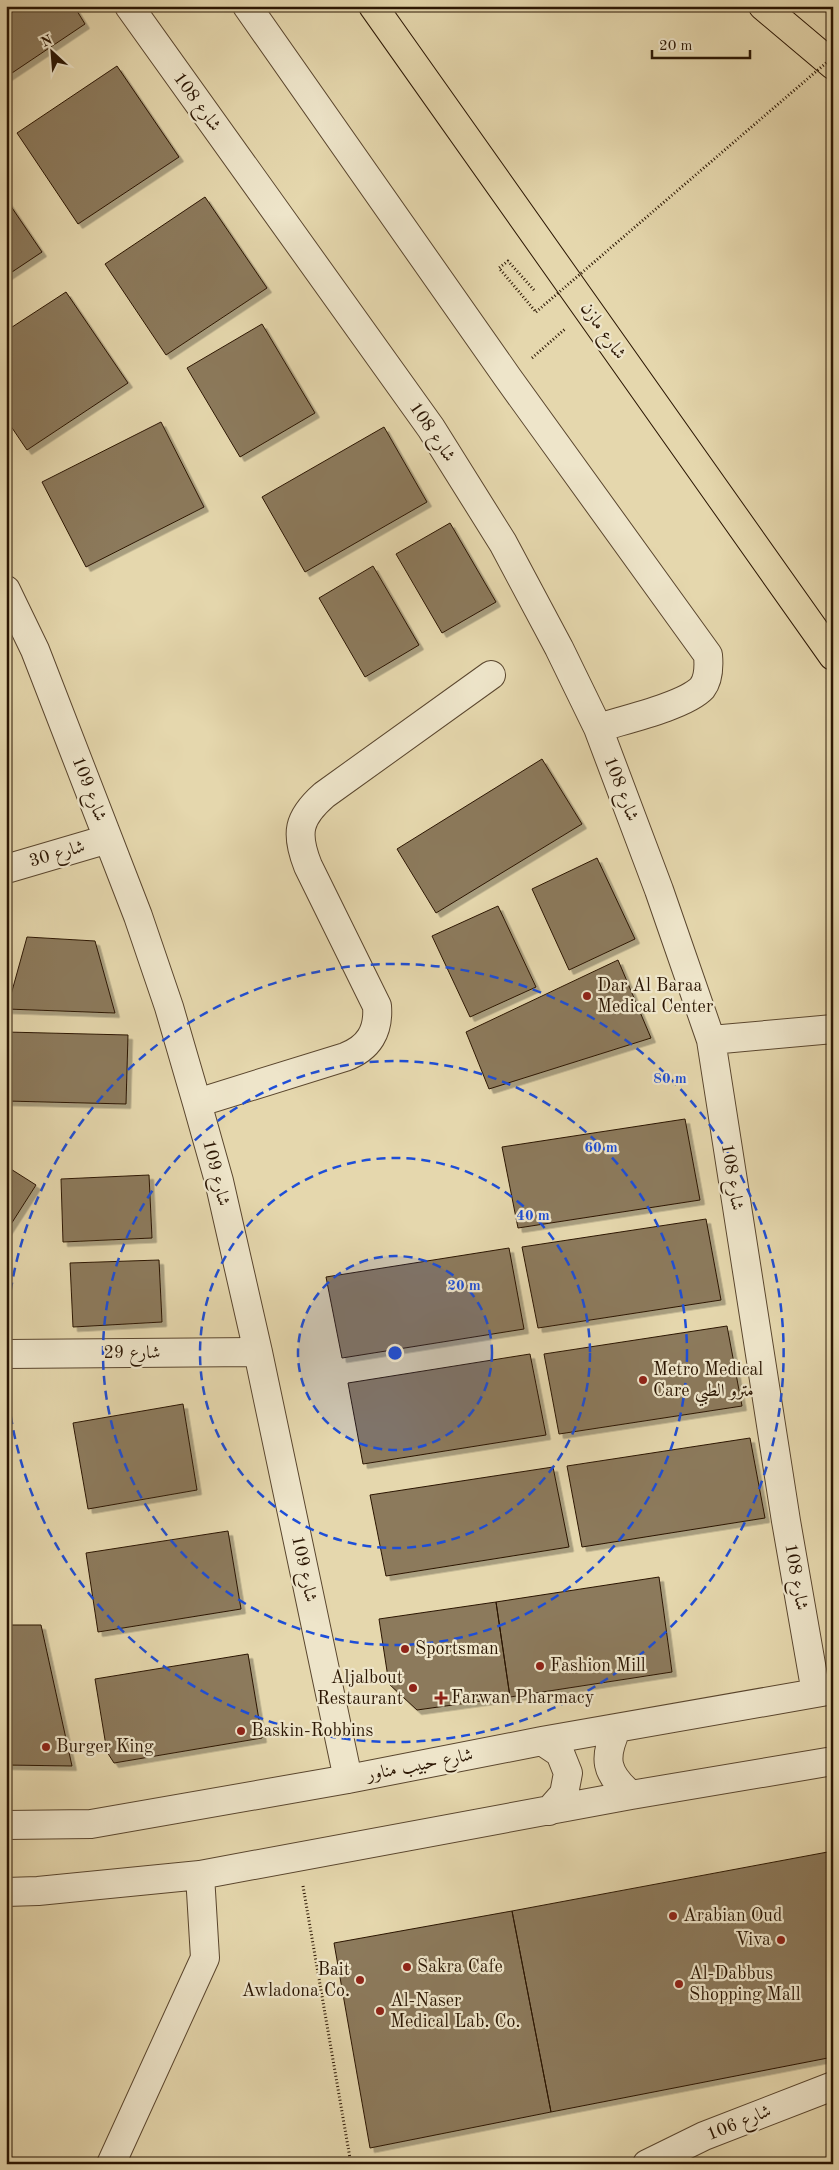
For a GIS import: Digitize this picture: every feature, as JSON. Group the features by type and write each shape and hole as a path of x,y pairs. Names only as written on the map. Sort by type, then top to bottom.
{"main road":[{"name":"شارع مازن","path":"373,6 833,656"},
{"path":"762,6 833,65"}],"street":[{"name":"شارع 108","path":"129,6 431,428 503,543 559,648 598,728 659,890 711,1040 786,1521 825,1691"},
{"path":"247,6 508,378 708,655 709,671 702,688 685,700 598,728"},
{"name":"شارع 109","path":"6,590 35,650 138,916 169,1007 197,1103 218,1181 258,1352 348,1779"},
{"path":"197,1103 357,1053 367,1044 374,1032 378,1019 377,1006 308,866 300,846 301,826 309,808 324,795 490,675"},
{"name":"شارع 30","path":"6,869 108,840"},
{"path":"711,1040 833,1029"},
{"name":"شارع 29","path":"6,1354 258,1352"},
{"name":"شارع حبيب مناور","path":"6,1825 91,1824 348,1779 542,1741 825,1691"},
{"path":"617,1728 609,1746 608,1765 617,1782 631,1794"},
{"path":"542,1741 560,1753 568,1773 564,1794 549,1810"},
{"path":"6,1892 38,1891 200,1875 631,1794 833,1761"},
{"path":"111,2164 205,1958 200,1875"},
{"name":"شارع 106","path":"647,2164 704,2136 833,2086"}],"path":[{"path":"540,297 508,260 499,268 536,312 833,57"},
{"path":"508,378 588,310"},
{"path":"298,1856 351,2164"}],"building":[{"path":"6,6 74,6 85,24 6,77"},
{"path":"117,66 179,157 78,224 17,133"},
{"path":"205,197 267,288 166,355 105,264"},
{"path":"6,199 42,252 6,276"},
{"path":"66,292 128,383 27,450 6,419 6,331"},
{"path":"262,324 315,413 240,457 187,368"},
{"path":"161,422 204,507 86,567 42,482"},
{"path":"384,427 427,502 305,572 262,497"},
{"path":"450,523 496,602 442,633 396,554"},
{"path":"373,566 419,645 365,677 319,598"},
{"path":"542,759 582,824 436,913 397,849"},
{"path":"597,858 635,939 569,970 532,889"},
{"path":"498,906 536,987 470,1017 432,936"},
{"path":"27,937 95,941 115,1013 7,1009"},
{"name":"Dar Al Baraa Medical Center","path":"618,960 651,1038 489,1089 466,1032"},
{"path":"6,1032 128,1035 126,1104 6,1101"},
{"path":"685,1119 700,1200 518,1228 502,1147"},
{"path":"6,1166 36,1185 6,1232"},
{"path":"149,1175 152,1238 63,1242 61,1179"},
{"path":"706,1219 721,1300 538,1328 522,1247"},
{"path":"509,1248 524,1329 342,1358 326,1277"},
{"path":"159,1260 162,1322 73,1327 70,1263"},
{"name":"Metro Medical Care مترو الطبي","path":"727,1326 742,1406 559,1434 544,1354"},
{"path":"530,1354 546,1435 363,1464 348,1383"},
{"path":"183,1404 197,1490 88,1509 73,1423"},
{"path":"750,1438 765,1518 582,1547 567,1466"},
{"path":"553,1467 569,1547 386,1576 370,1495"},
{"path":"228,1531 241,1609 98,1632 86,1553"},
{"path":"659,1577 672,1672 510,1697 496,1602"},
{"path":"496,1602 510,1697 417,1710 389,1684 379,1619"},
{"path":"6,1625 41,1625 72,1766 6,1765"},
{"path":"248,1654 262,1738 114,1763 107,1752 95,1679"},
{"name":"Al-Dabbus Shopping Mall","path":"833,1851 833,2057 551,2112 512,1911"},
{"path":"512,1911 551,2112 370,2148 334,1943"}],"place":[{"name":"Dar Al Baraa Medical Center","path":"587,996"},
{"name":"Metro Medical Care مترو الطبي","path":"643,1380"},
{"name":"Sportsman","path":"405,1649"},
{"name":"Fashion Mill","path":"540,1666"},
{"name":"Aljalbout Restaurant","path":"413,1688"},
{"name":"Farwan Pharmacy","path":"441,1698"},
{"name":"Baskin-Robbins","path":"241,1731"},
{"name":"Burger King","path":"46,1747"},
{"name":"Arabian Oud","path":"673,1916"},
{"name":"Viva","path":"781,1940"},
{"name":"Sakra Cafe","path":"407,1967"},
{"name":"Bait Awladona Co.","path":"360,1980"},
{"name":"Al-Dabbus Shopping Mall","path":"679,1984"},
{"name":"Al-Naser Medical Lab. Co.","path":"380,2011"}]}
